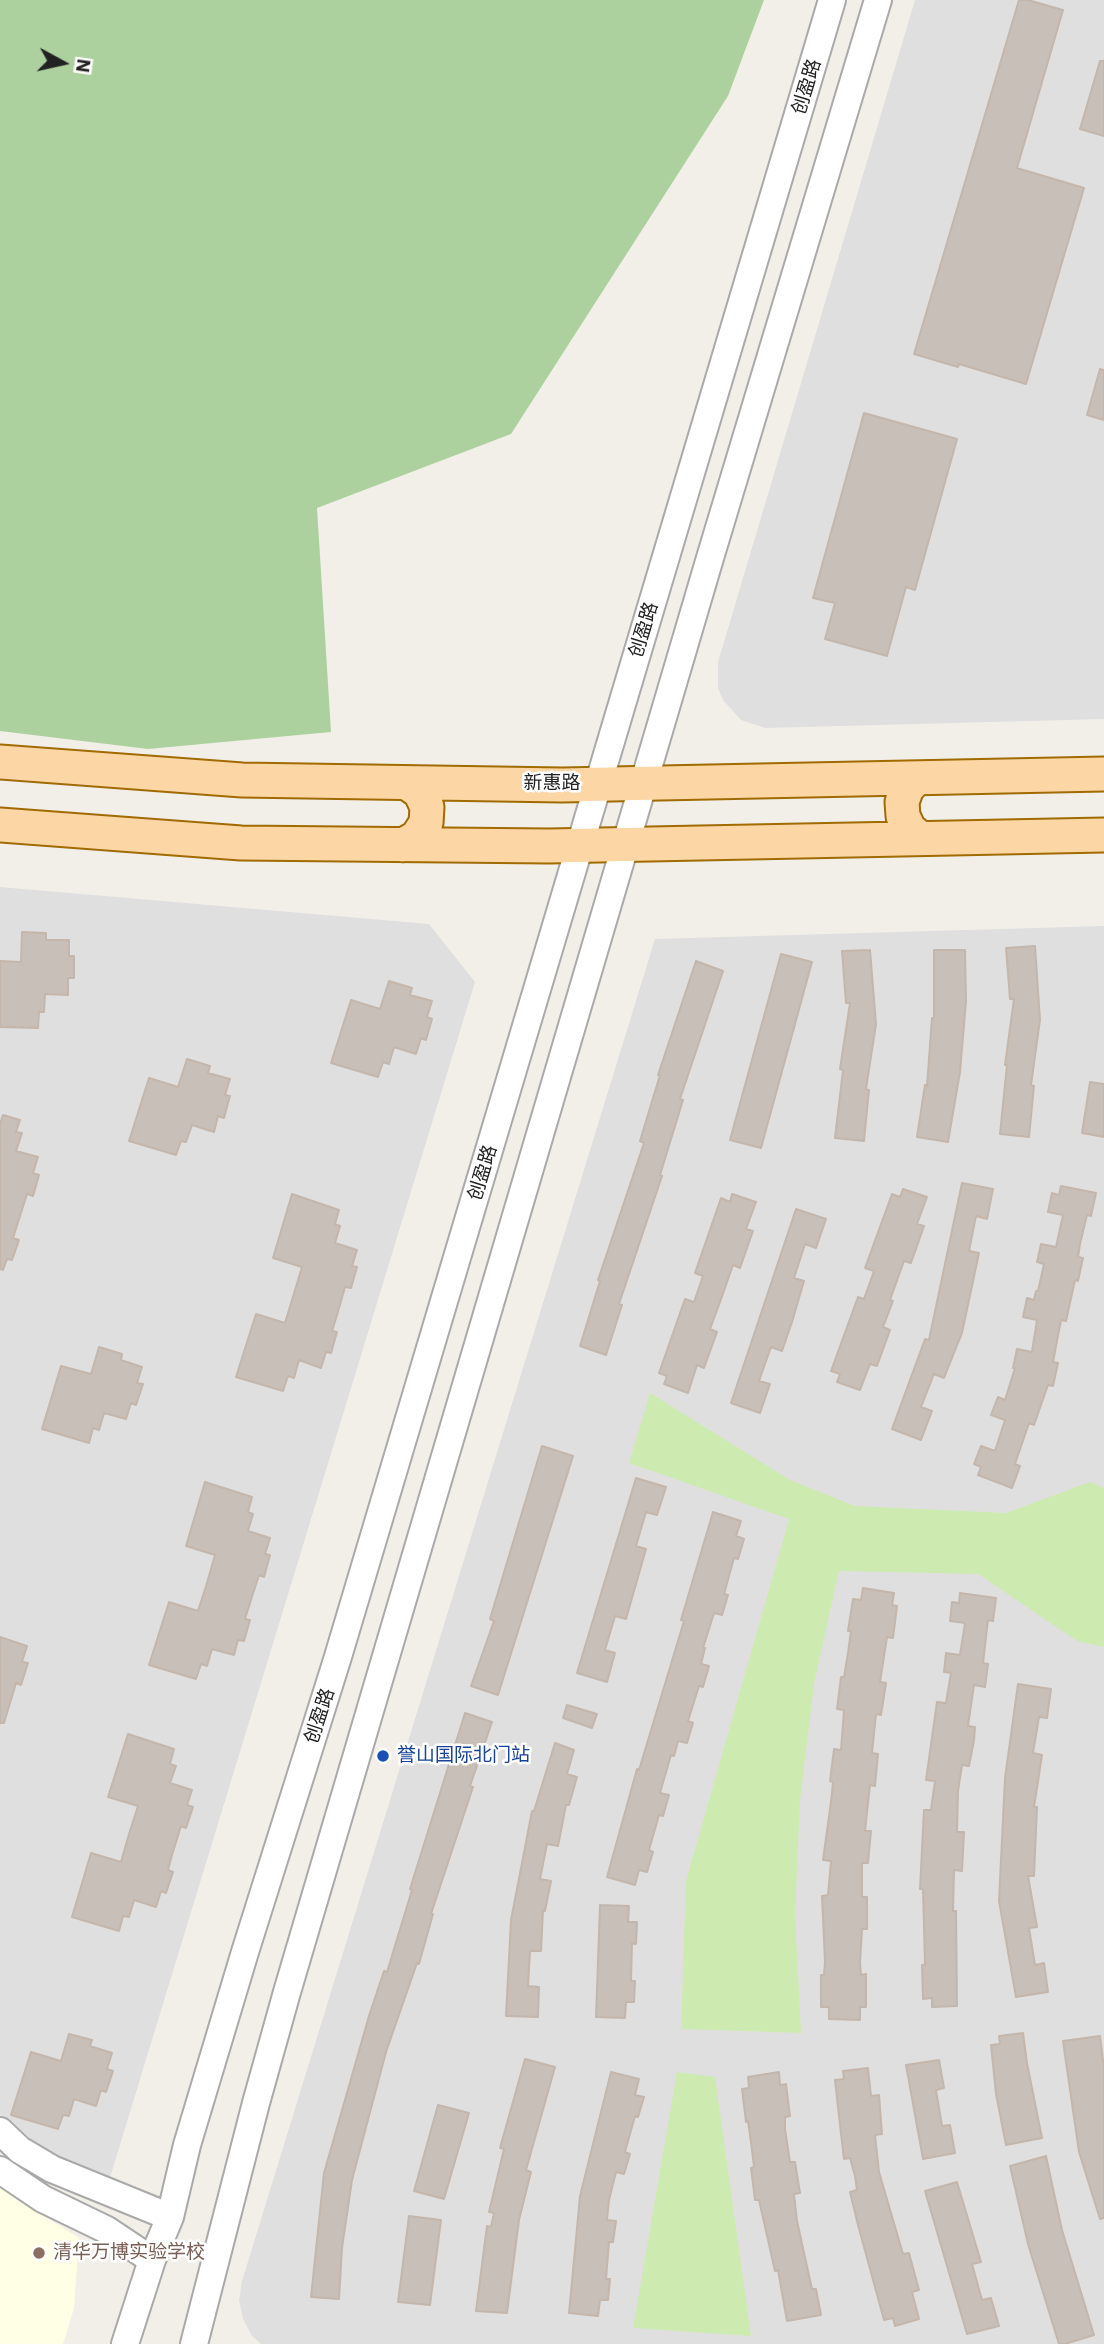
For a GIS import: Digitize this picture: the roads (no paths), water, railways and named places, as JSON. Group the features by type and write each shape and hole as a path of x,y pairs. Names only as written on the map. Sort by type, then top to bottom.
{"main road":[{"name":"新惠路","path":"0,762 242,780 407,783 598,784 1104,775"},
{"path":"917,778 907,788 902,809 909,829 919,838"},
{"path":"403,845 417,837 426,823 427,807 420,792 407,783"},
{"path":"0,825 241,844 580,845 1104,835"}],"street":[{"name":"创盈路","path":"125,2344 152,2260 170,2217 187,2145 337,1660 832,0"},
{"path":"194,2344 287,1992 878,0"},
{"path":"433,1338 477,1350"},
{"path":"0,2131 20,2150 52,2169 170,2217"},
{"path":"0,2170 43,2199 107,2230 152,2260"},
{"path":"203,2311 209,2332 217,2344"}],"place":[{"name":"誉山国际北门站","path":"383,1756"},
{"name":"清华万博实验学校","path":"39,2253"}]}
